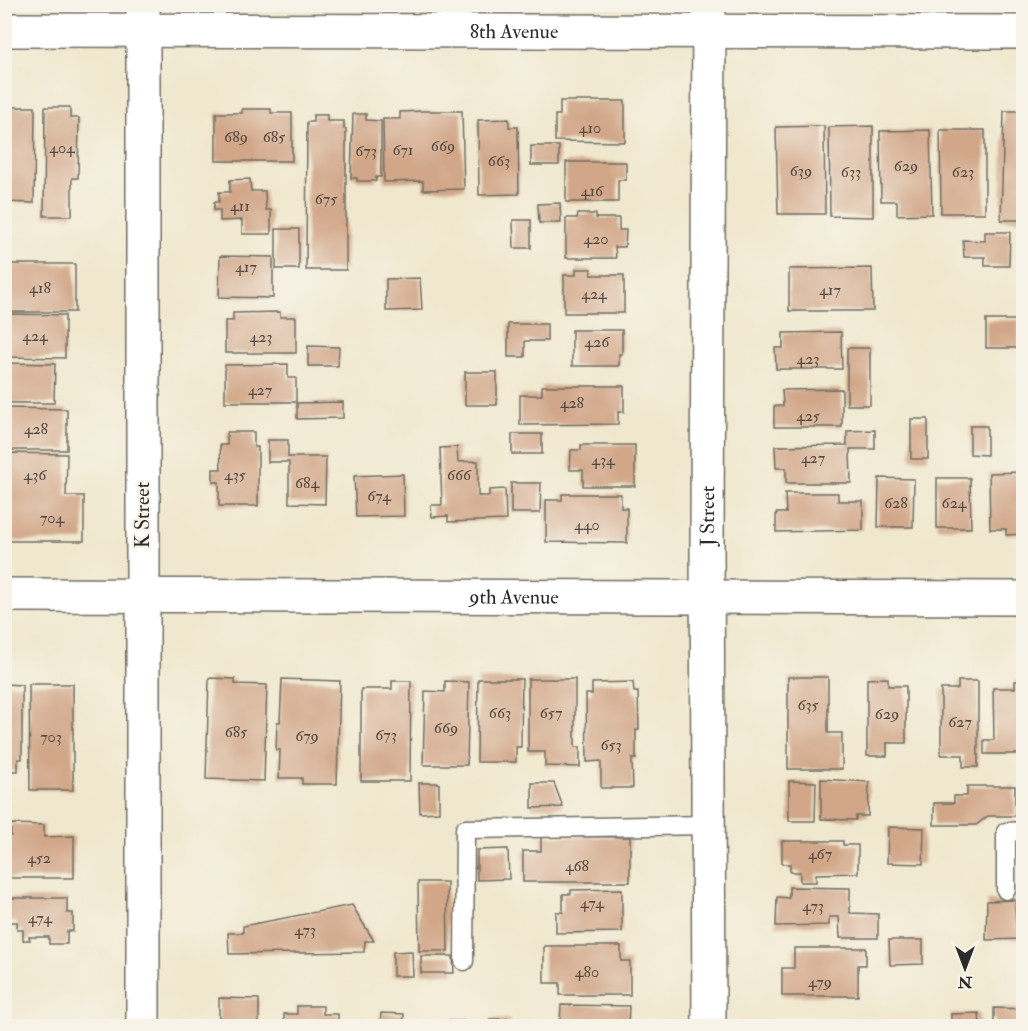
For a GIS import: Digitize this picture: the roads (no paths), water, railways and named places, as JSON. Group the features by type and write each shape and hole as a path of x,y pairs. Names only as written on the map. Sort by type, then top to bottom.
{"street":[{"name":"8th Avenue","path":"4,30 143,18 709,18 1023,32"},
{"name":"K Street","path":"143,18 143,1026"},
{"name":"J Street","path":"709,18 707,598 709,1026"},
{"name":"9th Avenue","path":"4,595 1023,598"}],"lane":[{"path":"464,961 465,829 709,825"},
{"path":"1006,890 1006,832 1023,831"}]}
